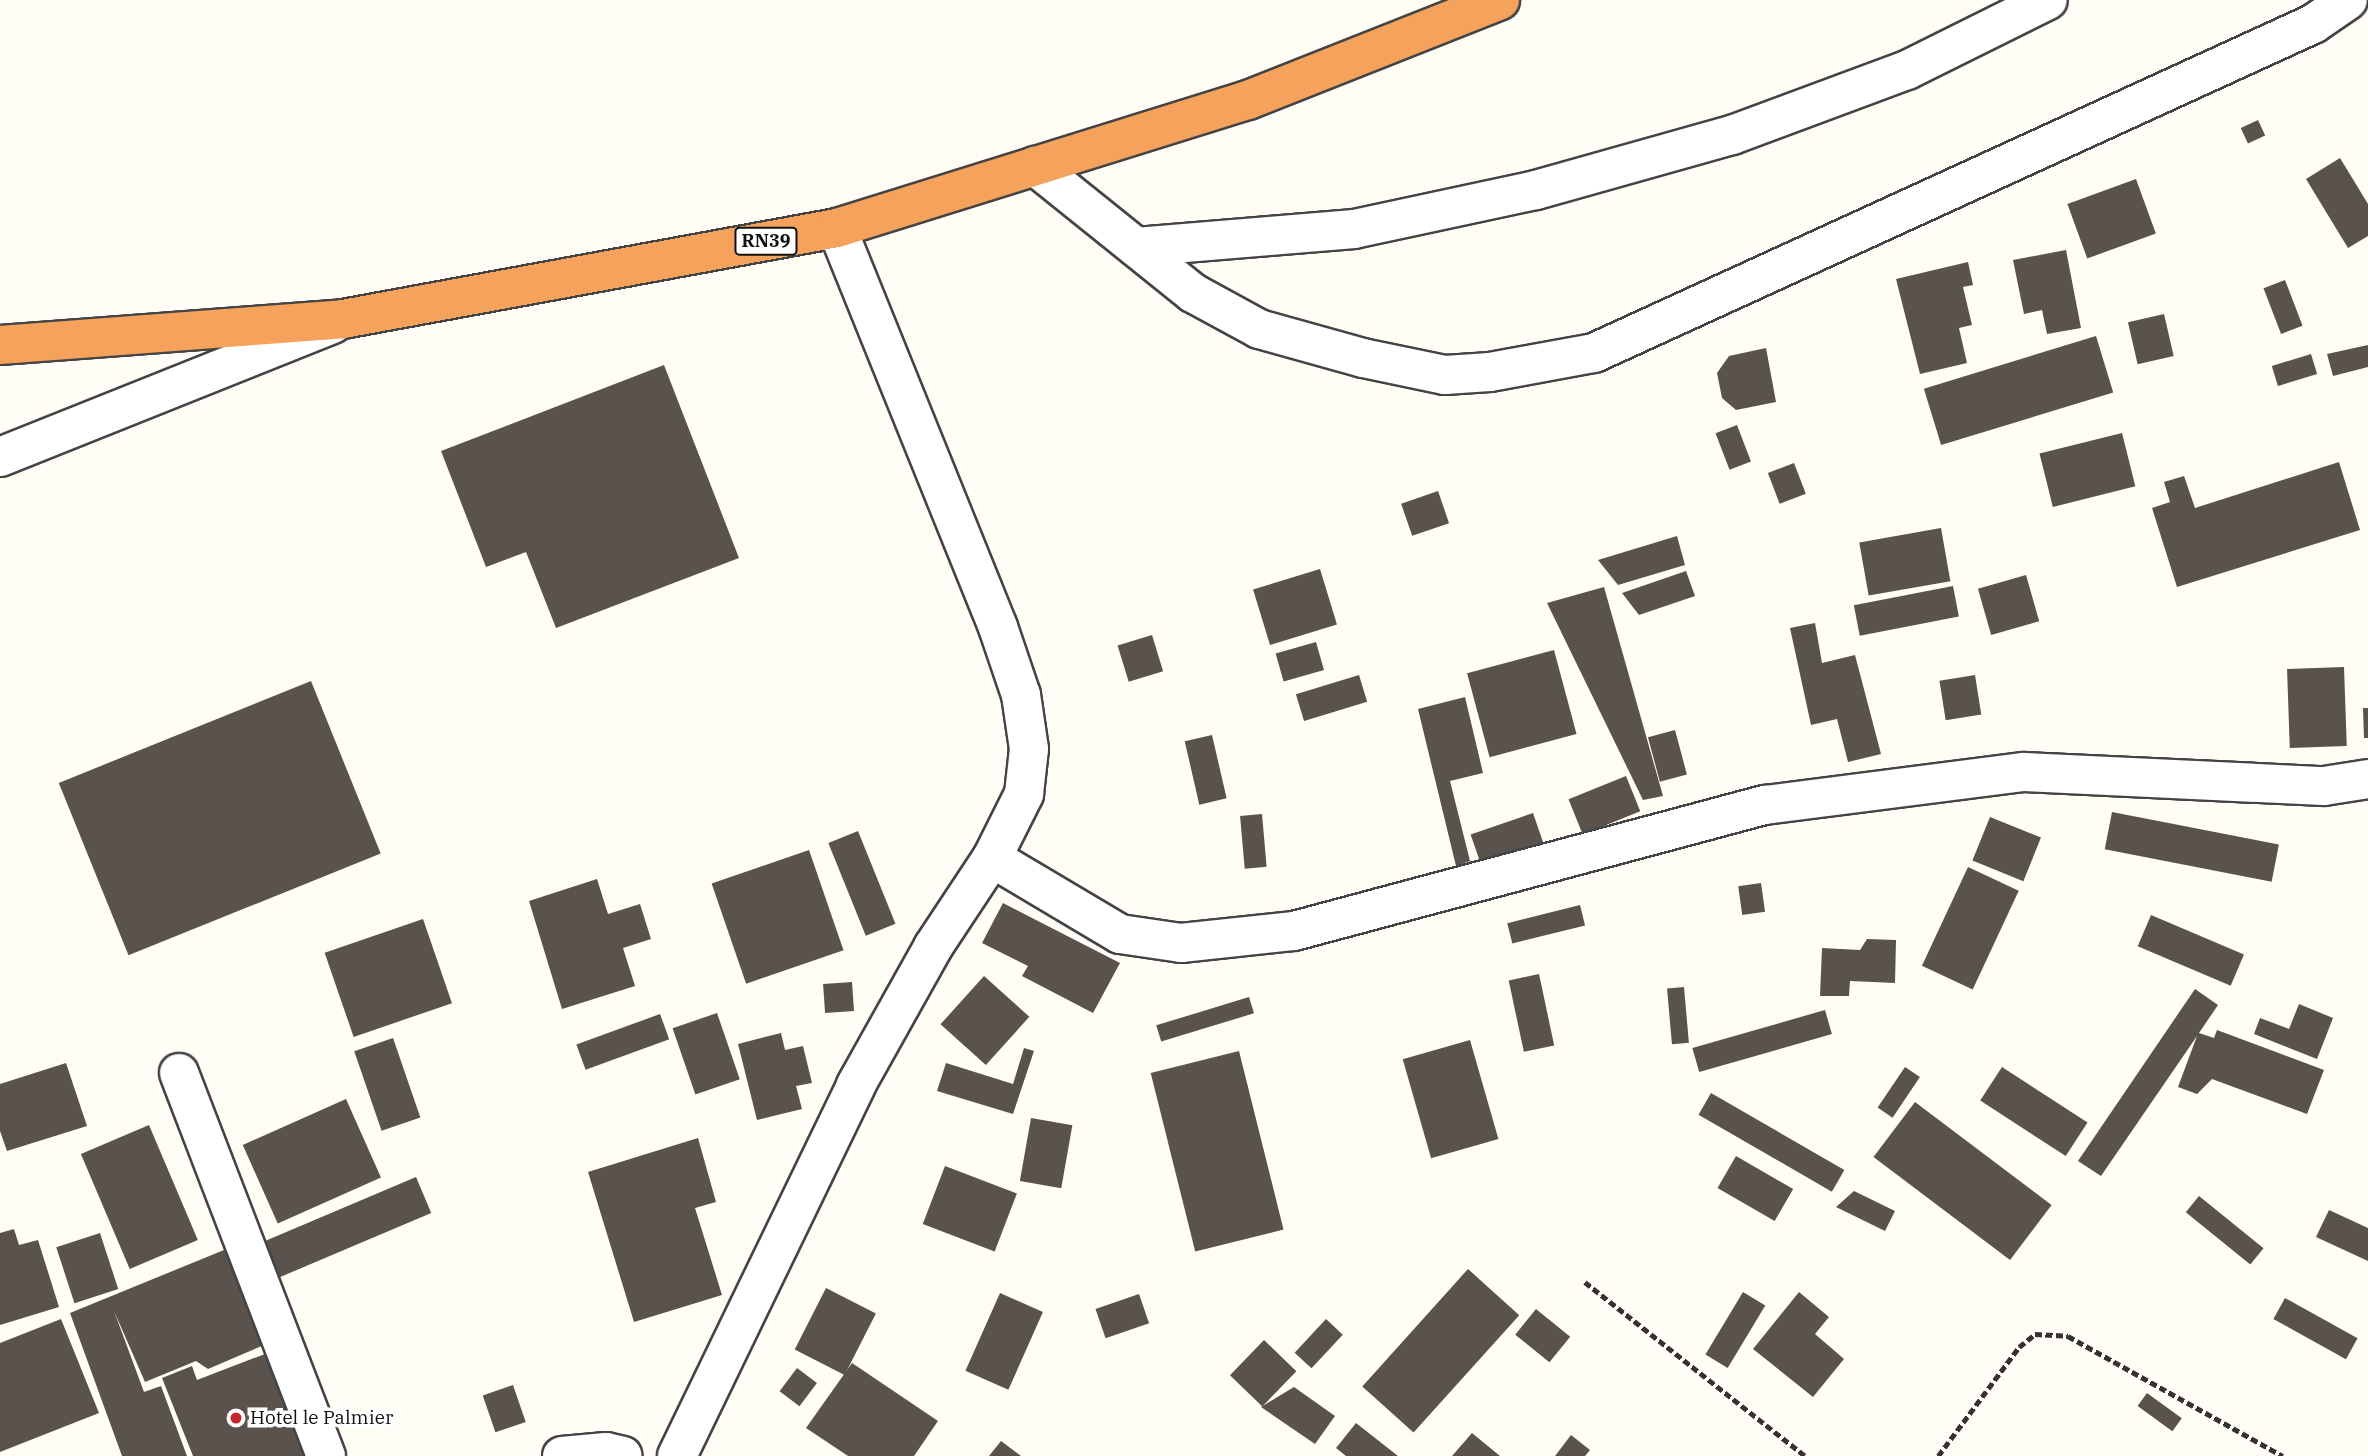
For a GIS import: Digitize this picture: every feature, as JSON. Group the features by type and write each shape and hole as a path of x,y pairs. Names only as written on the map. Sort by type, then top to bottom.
{"highway":[{"name":"RN39","path":"0,345 343,319 837,228 1248,100 1500,0"}],"street":[{"path":"1136,247 1354,229 1536,190 1732,135 1857,89 1907,70 2048,0"},
{"path":"1035,166 1193,293 1259,328 1363,358 1445,375 1594,353 2313,24 2347,0"},
{"path":"677,1456 856,1085 933,947 992,858 1024,794 1030,749 1021,695 998,627 837,228"},
{"path":"0,457 343,319"},
{"path":"992,858 1120,934 1181,943 1294,930 1779,804 2024,772 2324,786 2368,779"},
{"path":"179,1073 326,1456"},
{"path":"562,1456 606,1452 623,1456"}],"path":[{"path":"1585,1282 1805,1456"},
{"path":"1938,1456 2019,1348 2035,1334 2068,1336 2283,1456"}],"building":[{"path":"2258,120 2265,135 2248,143 2241,128"},
{"path":"2340,158 2368,204 2368,236 2348,248 2306,179"},
{"path":"2136,179 2156,234 2087,258 2067,204"},
{"path":"2066,250 2081,328 2047,334 2042,310 2024,314 2013,260"},
{"path":"1968,262 1973,285 1963,287 1972,325 1959,328 1967,363 1920,374 1896,279"},
{"path":"2285,280 2303,326 2281,334 2264,288"},
{"path":"2164,314 2174,356 2138,364 2128,322"},
{"path":"2096,336 2113,392 1941,445 1924,389"},
{"path":"2368,345 2368,367 2333,376 2327,354"},
{"path":"1766,348 1776,402 1736,410 1722,398 1717,373 1729,356"},
{"path":"2311,354 2317,374 2278,386 2272,366"},
{"path":"664,365 739,558 556,628 526,552 486,567 441,451"},
{"path":"1737,425 1751,461 1730,470 1716,433"},
{"path":"2122,433 2135,486 2053,507 2040,454"},
{"path":"2339,462 2360,530 2177,587 2152,508 2170,502 2164,482 2184,476 2195,508"},
{"path":"1794,463 1806,494 1780,504 1768,473"},
{"path":"1438,491 1449,523 1412,536 1401,504"},
{"path":"1941,528 1950,581 1869,596 1859,542"},
{"path":"1677,536 1685,565 1618,585 1598,560"},
{"path":"1320,569 1337,624 1270,645 1253,589"},
{"path":"1686,571 1695,596 1639,615 1622,593"},
{"path":"2026,575 2039,621 1991,635 1978,589"},
{"path":"1953,586 1959,616 1860,636 1854,605"},
{"path":"1604,587 1663,796 1643,800 1547,603"},
{"path":"1815,623 1822,663 1855,655 1881,754 1848,762 1837,719 1811,725 1790,628"},
{"path":"1152,635 1163,671 1129,682 1118,646"},
{"path":"1316,642 1324,670 1284,681 1276,654"},
{"path":"1554,650 1577,734 1490,757 1467,673"},
{"path":"2344,667 2347,746 2290,748 2287,669"},
{"path":"1359,675 1367,702 1304,721 1296,694"},
{"path":"1975,675 1981,715 1946,720 1939,681"},
{"path":"311,681 381,853 128,955 59,783"},
{"path":"1465,697 1483,773 1450,781 1470,861 1456,866 1418,709"},
{"path":"2363,708 2368,708 2368,738 2364,738"},
{"path":"1675,730 1687,774 1660,782 1648,737"},
{"path":"1212,735 1227,798 1199,805 1185,741"},
{"path":"1626,776 1640,811 1583,834 1569,799"},
{"path":"2112,812 2279,844 2272,882 2105,849"},
{"path":"1533,813 1543,842 1481,864 1471,834"},
{"path":"1262,814 1267,867 1245,869 1240,816"},
{"path":"1990,817 2041,838 2023,881 1972,861"},
{"path":"858,831 895,924 866,936 828,843"},
{"path":"809,850 844,950 746,984 712,884"},
{"path":"1968,867 2019,891 1973,989 1922,966"},
{"path":"597,879 608,914 640,904 651,939 623,948 635,986 562,1009 529,901"},
{"path":"1761,883 1765,912 1742,915 1738,886"},
{"path":"1003,903 1120,963 1093,1013 1022,976 1028,966 982,943"},
{"path":"1580,905 1585,925 1512,944 1507,923"},
{"path":"2151,915 2244,954 2231,986 2138,946"},
{"path":"423,919 452,1003 354,1037 325,953"},
{"path":"1867,939 1896,940 1895,983 1850,981 1849,996 1820,996 1822,948 1860,950"},
{"path":"1539,974 1554,1045 1524,1052 1509,980"},
{"path":"984,976 1029,1017 986,1065 941,1024"},
{"path":"852,982 854,1011 825,1013 823,984"},
{"path":"1684,987 1689,1043 1672,1044 1667,988"},
{"path":"2195,989 2218,1005 2199,1033 2214,1038 2217,1030 2324,1070 2307,1114 2212,1079 2197,1094 2178,1087 2197,1036 2101,1176 2078,1161"},
{"path":"1249,997 1254,1013 1161,1042 1156,1025"},
{"path":"2299,1004 2333,1018 2317,1059 2254,1034 2260,1018 2289,1029"},
{"path":"1825,1010 1832,1034 1699,1072 1692,1048"},
{"path":"717,1013 740,1079 695,1094 673,1028"},
{"path":"660,1014 669,1039 586,1070 576,1044"},
{"path":"781,1033 785,1050 803,1046 812,1083 796,1086 802,1109 757,1120 738,1044"},
{"path":"393,1038 420,1117 382,1131 354,1051"},
{"path":"1470,1040 1498,1139 1431,1158 1403,1059"},
{"path":"1024,1048 1034,1051 1013,1114 937,1091 946,1063 1013,1084"},
{"path":"1239,1051 1284,1230 1195,1252 1151,1073"},
{"path":"66,1063 87,1126 7,1151 0,1131 0,1084"},
{"path":"1905,1067 1920,1077 1893,1118 1878,1108"},
{"path":"2002,1067 2088,1123 2066,1156 1980,1101"},
{"path":"1711,1093 1844,1170 1832,1192 1698,1115"},
{"path":"346,1099 381,1178 278,1224 243,1145"},
{"path":"1915,1102 2052,1205 2010,1260 1873,1157"},
{"path":"1031,1118 1072,1125 1061,1188 1020,1181"},
{"path":"149,1125 198,1240 130,1269 81,1154"},
{"path":"698,1138 716,1202 695,1208 722,1295 634,1322 588,1172"},
{"path":"1736,1156 1793,1189 1775,1221 1718,1188"},
{"path":"945,1166 1017,1194 995,1251 923,1224"},
{"path":"416,1177 431,1213 274,1280 259,1244"},
{"path":"1854,1191 1895,1211 1885,1231 1836,1207"},
{"path":"2199,1196 2264,1248 2250,1265 2186,1212"},
{"path":"2329,1210 2368,1228 2368,1261 2316,1237"},
{"path":"14,1229 19,1245 38,1240 59,1307 0,1325 0,1233"},
{"path":"100,1233 118,1289 74,1303 56,1247"},
{"path":"224,1250 264,1345 208,1369 196,1361 145,1382 114,1311 144,1392 161,1386 187,1456 122,1456 70,1313"},
{"path":"1468,1269 1519,1315 1414,1433 1362,1386"},
{"path":"826,1288 876,1313 845,1375 795,1349"},
{"path":"1743,1292 1765,1305 1728,1368 1705,1355"},
{"path":"1799,1292 1829,1317 1815,1334 1844,1359 1813,1397 1753,1349"},
{"path":"1000,1293 1043,1312 1008,1390 965,1371"},
{"path":"1139,1294 1149,1323 1106,1338 1096,1309"},
{"path":"2285,1298 2358,1338 2346,1359 2273,1319"},
{"path":"1536,1309 1570,1337 1549,1362 1515,1335"},
{"path":"61,1319 99,1413 0,1452 0,1343"},
{"path":"1326,1319 1343,1335 1311,1368 1295,1353"},
{"path":"1264,1340 1296,1371 1262,1407 1230,1375"},
{"name":"Hotel le Palmier","path":"270,1352 309,1456 193,1456 162,1378 192,1366 197,1380"},
{"path":"852,1363 938,1421 914,1456 848,1456 806,1428"},
{"path":"797,1368 817,1383 800,1406 780,1391"},
{"path":"513,1385 526,1422 495,1432 483,1395"},
{"path":"1294,1387 1335,1416 1315,1444 1261,1407"},
{"path":"2147,1393 2182,1418 2172,1431 2138,1406"},
{"path":"1356,1423 1398,1456 1346,1456 1336,1448"},
{"path":"1472,1433 1500,1456 1452,1456"},
{"path":"1571,1435 1590,1450 1585,1456 1555,1456"},
{"path":"1001,1441 1021,1456 989,1456"}],"place":[{"name":"Hotel le Palmier","path":"236,1418"}]}
